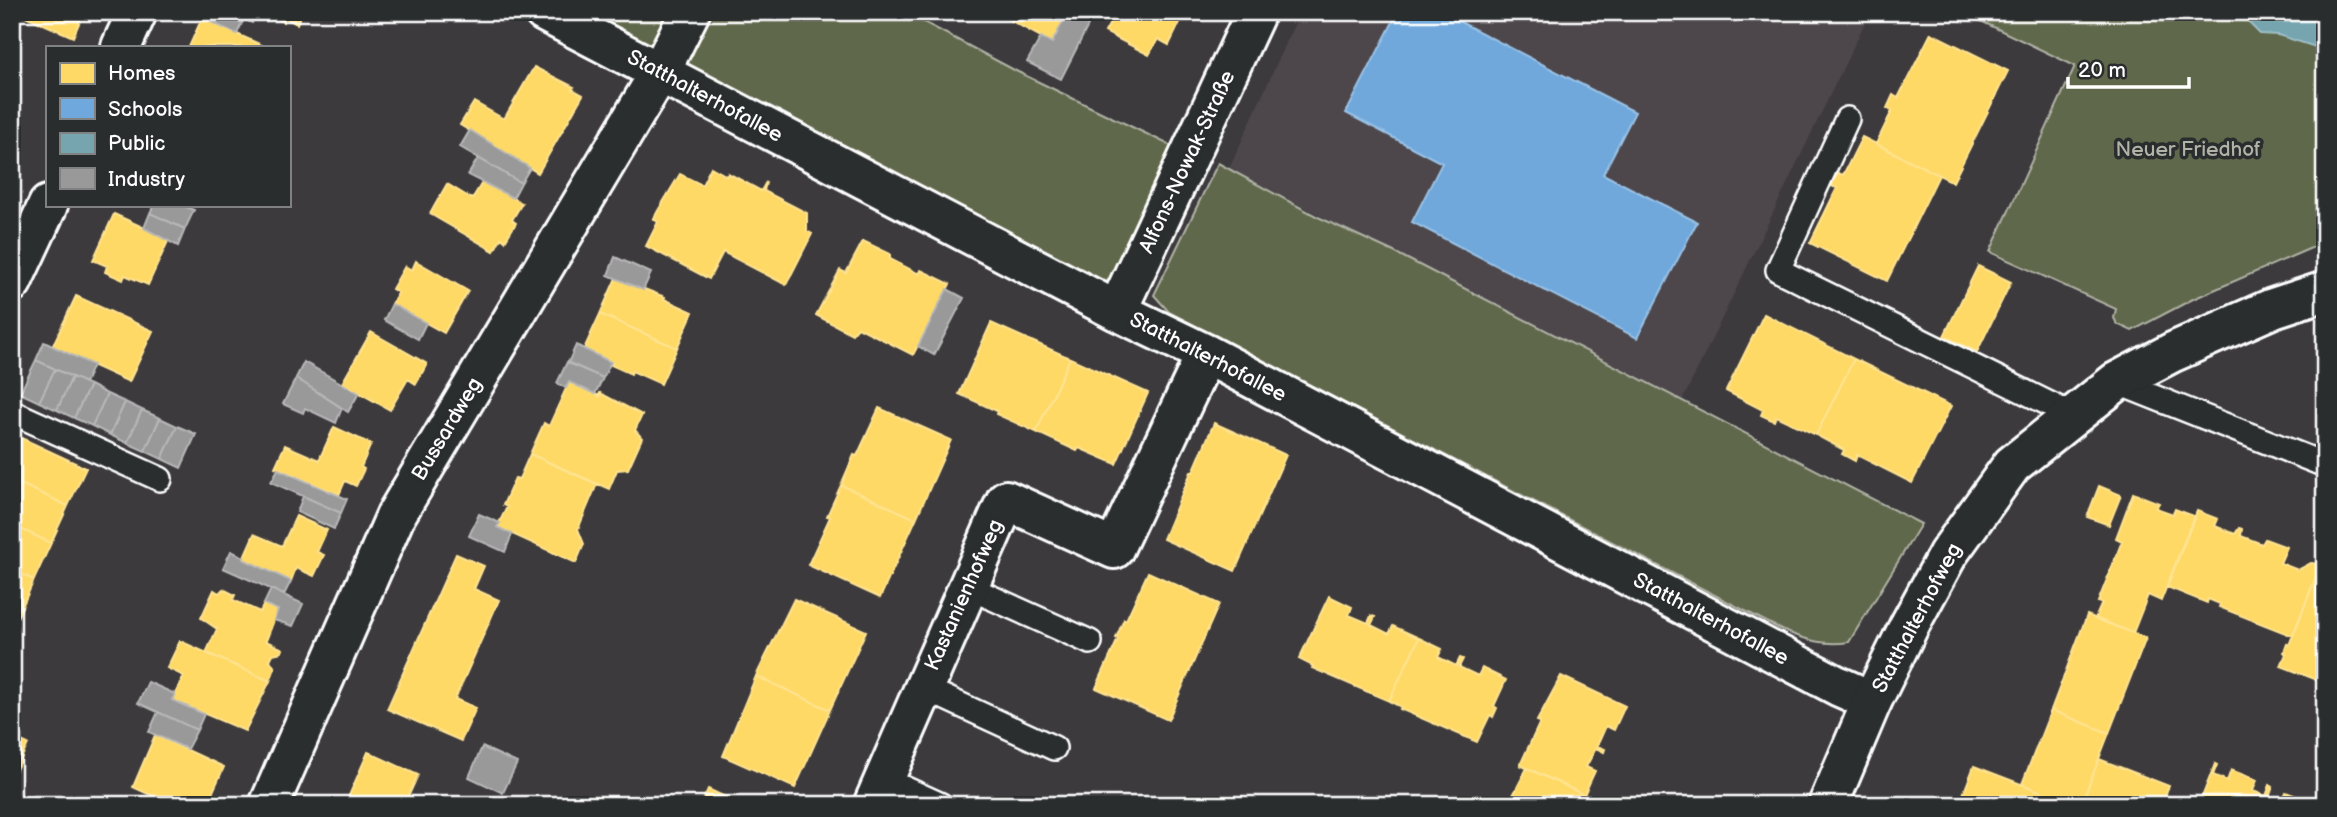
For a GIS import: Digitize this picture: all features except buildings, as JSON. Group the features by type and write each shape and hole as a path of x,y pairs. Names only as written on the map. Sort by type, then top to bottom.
{"street":[{"path":"121,46 137,12"},
{"name":"Statthalterhofallee","path":"544,12 1117,311 1206,354 1838,686 1872,701"},
{"name":"Bussardweg","path":"269,805 396,515 660,72 690,12"},
{"name":"Alfons-Nowak-Straße","path":"1117,311 1256,12"},
{"path":"12,282 48,206"},
{"name":"Statthalterhofweg","path":"1828,805 1872,701 1948,554 2012,466 2116,382 2173,352 2273,308 2325,291"},
{"name":"Kastanienhofweg","path":"878,792 1006,500 1114,550 1206,354"}],"lane":[{"path":"1847,119 1779,270 2074,416"},
{"path":"2116,382 2325,465"},
{"path":"12,412 160,479"},
{"path":"968,587 1090,642"},
{"path":"924,688 1054,748"},
{"path":"878,792 940,805"}],"shaded area":[{"path":"1300,12 1870,12 1682,401 1229,169"}],"green space":[{"path":"586,12 674,12 656,48"},
{"path":"698,12 905,12 1018,72 1182,151 1113,293 673,63"},
{"name":"Neuer Friedhof","path":"1962,12 2325,12 2325,242 2193,299 2132,331 2117,324 2114,318 2116,309 1990,252 2075,66"},
{"path":"1218,163 1316,216 1394,252 1921,524 1849,642 1816,641 1784,631 1169,312 1154,295"}]}
